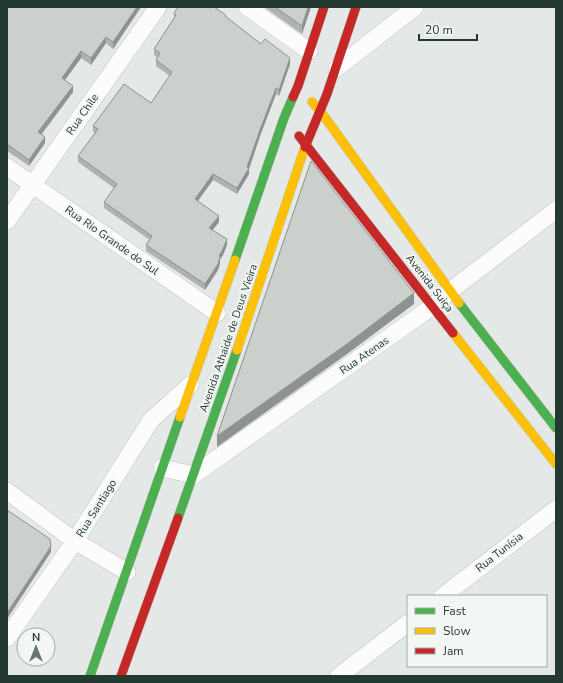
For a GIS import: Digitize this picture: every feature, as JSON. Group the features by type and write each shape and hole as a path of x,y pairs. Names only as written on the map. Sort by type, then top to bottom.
{"street":[{"name":"Rua Chile","path":"7,221 158,7"},
{"path":"247,7 309,51"},
{"name":"Avenida Athaide de Deus Vieira","path":"90,676 284,118 302,91 309,51 324,7"},
{"name":"Avenida Athaide de Deus Vieira","path":"121,676 194,475 306,145 321,112 356,7"},
{"path":"336,68 415,7"},
{"name":"Avenida Suiça","path":"302,91 321,112 450,291 556,428"},
{"name":"Avenida Suiça","path":"284,118 556,464"},
{"name":"Rua Rio Grande do Sul","path":"7,167 217,313"},
{"name":"Rua Atenas","path":"194,475 433,306 450,291 556,210"},
{"name":"Rua Santiago","path":"7,638 75,540 151,420 190,385"},
{"path":"162,468 194,475"},
{"path":"7,491 75,540 127,572"},
{"name":"Rua Tunísia","path":"443,595 556,509"},
{"path":"339,676 407,624"}],"building":[{"path":"7,7 137,7 113,42 106,37 91,58 81,51 62,78 73,86 38,132 45,137 29,160 7,144"},
{"path":"178,7 214,7 261,44 265,39 290,58 279,90 276,88 260,130 247,167 249,168 237,188 213,174 195,199 219,216 209,228 227,239 219,256 218,264 205,284 146,245 152,236 104,202 117,184 78,156 98,129 93,126 124,84 151,103 172,72 156,60 160,53 154,49 176,15 174,13"},
{"path":"275,7 308,7 302,26"},
{"path":"311,161 414,293 347,344 217,436"},
{"path":"7,510 50,539 51,546 7,613"}],"traffic: fast":[{"path":"235,260 284,118 293,97"},
{"path":"459,303 556,428"},
{"path":"178,518 237,350"},
{"path":"90,676 180,417"}],"traffic: slow":[{"path":"312,102 321,112 459,303"},
{"path":"237,350 305,147"},
{"path":"180,417 235,260"},
{"path":"453,333 556,464"}],"traffic: jam":[{"path":"293,97 324,7"},
{"path":"305,147 327,94 356,7"},
{"path":"299,136 453,333"},
{"path":"121,676 178,518"}]}
